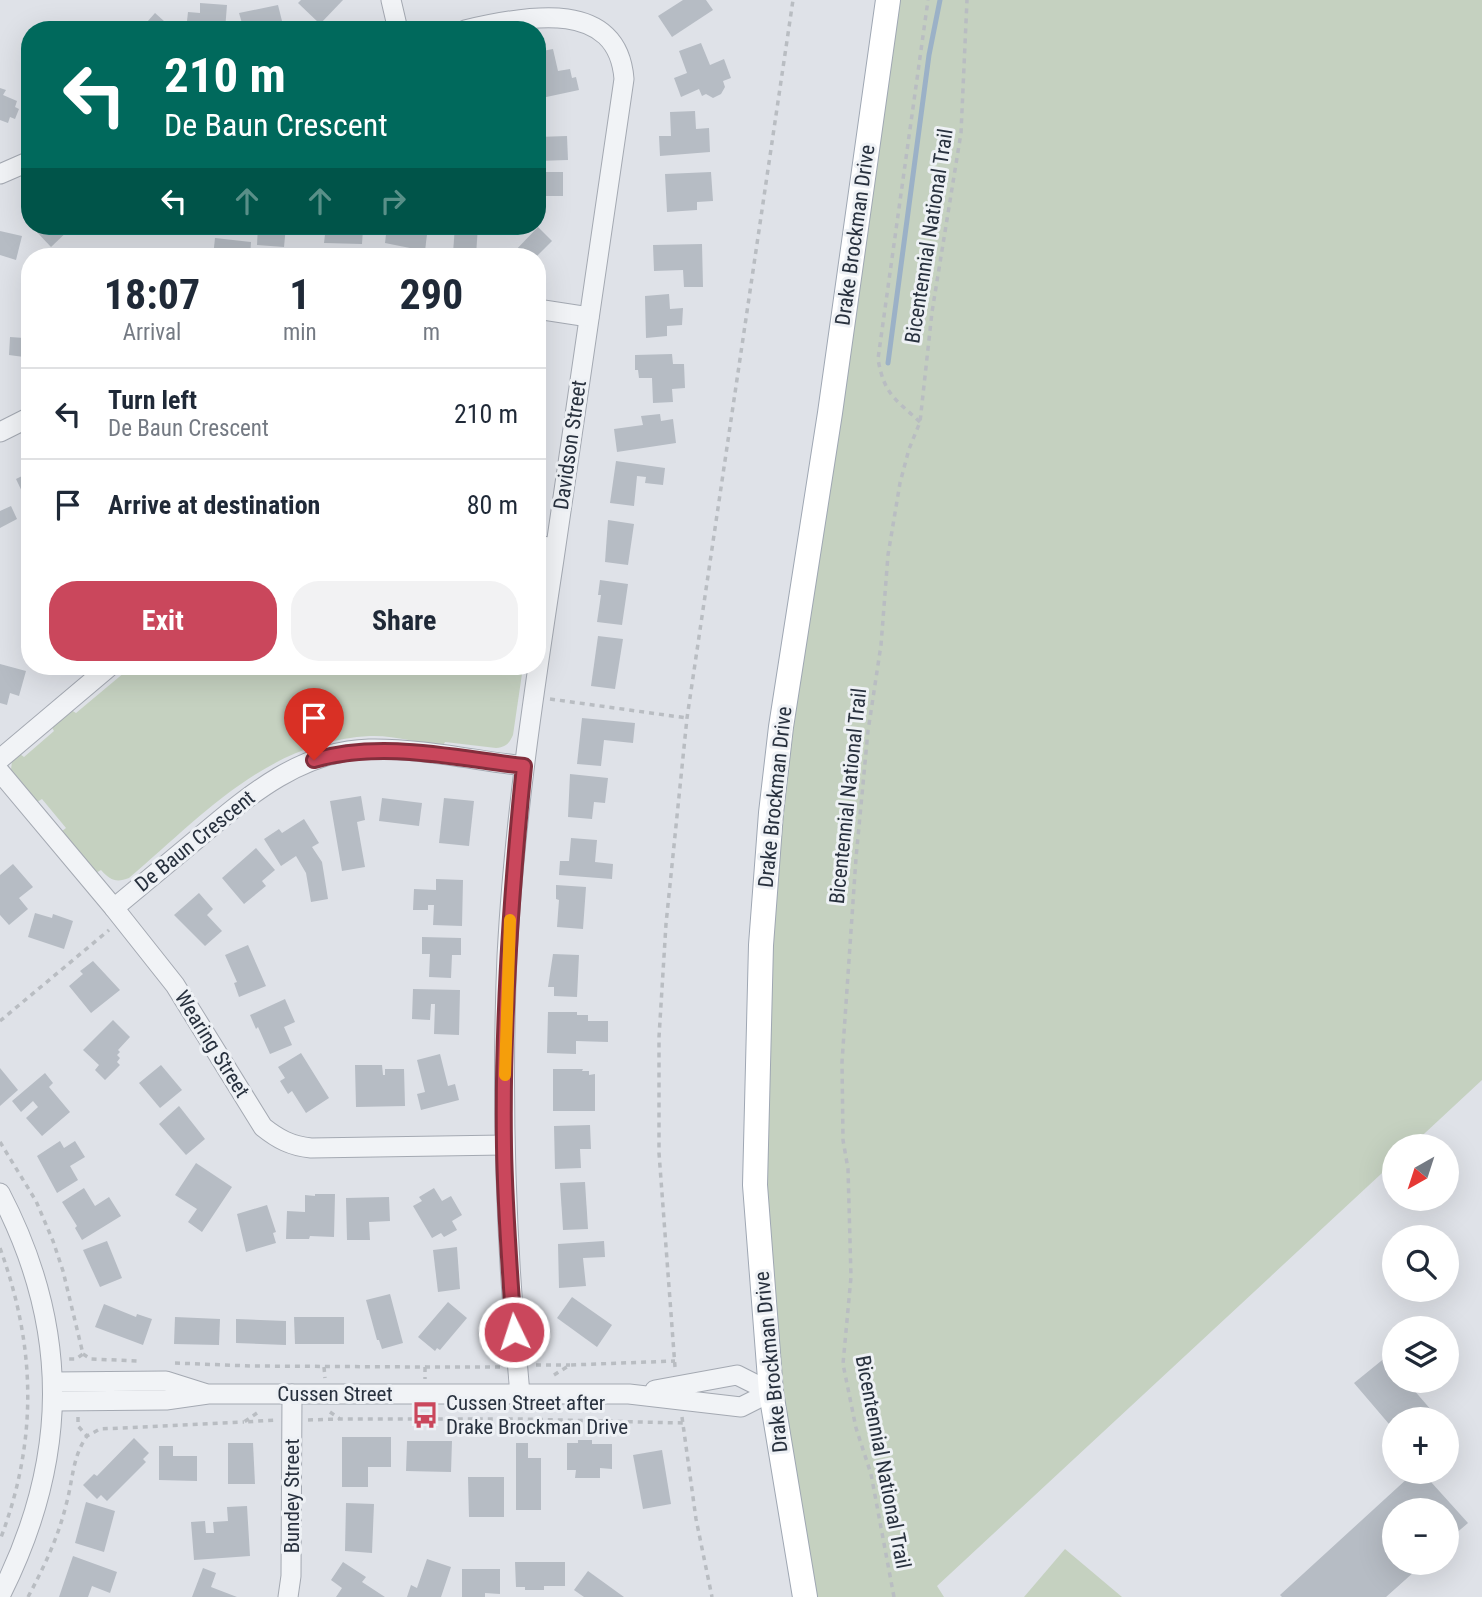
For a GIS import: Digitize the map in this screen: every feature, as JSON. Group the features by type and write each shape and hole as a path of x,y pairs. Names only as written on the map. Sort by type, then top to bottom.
{"main road":[{"name":"Drake Brockman Drive","path":"805,1597 771,1392 755,1185 761,945 771,813 788,677 830,413 888,0"}],"street":[{"path":"391,0 396,21"},
{"name":"Davidson Street","path":"503,21 550,10 572,9 592,15 609,28 623,56 624,79 589,317 546,546"},
{"path":"0,174 21,165"},
{"path":"546,310 589,317"},
{"path":"0,432 21,422"},
{"path":"0,758 99,675"},
{"name":"Davidson Street","path":"520,1394 508,1245 504,1145 508,956 524,766 536,675"},
{"name":"De Baun Crescent","path":"118,913 246,797 279,776 314,760 368,749 524,766"},
{"name":"Wearing Street","path":"0,772 175,985 263,1127 279,1140 311,1148 504,1145"},
{"path":"0,1193 27,1251 43,1306 53,1392 50,1447 40,1500 22,1552 0,1595"},
{"name":"Cussen Street","path":"629,1394 737,1375 771,1392"},
{"name":"Cussen Street","path":"53,1392 166,1381 208,1394 629,1394 741,1407 771,1392"},
{"name":"Bundey Street","path":"288,1597 291,1576 292,1394"}],"path":[{"path":"570,1365 553,1377 533,1365 675,1362 659,1153 659,1037 666,924 687,718 793,0"},
{"path":"920,422 882,382 878,359 928,0"},
{"name":"Bicentennial National Trail","path":"894,1597 871,1474 856,1428 844,1364 851,1277 848,1169 843,1140 842,1062 856,858 868,731 881,645 888,555 900,483 920,422 932,312 961,133 968,0"},
{"path":"534,696 687,718"},
{"path":"0,1021 118,913"},
{"path":"0,1142 36,1201 53,1241 83,1354 91,1359 144,1361"},
{"path":"0,1248 11,1279 28,1361 28,1426 21,1474 0,1540"},
{"path":"76,1359 83,1354"},
{"path":"171,1363 501,1367 493,1373"},
{"path":"425,1367 425,1394"},
{"path":"481,1367 485,1377"},
{"path":"327,1410 340,1419"},
{"path":"28,1597 50,1556 66,1505 78,1449 87,1436 100,1429 244,1422 275,1420 266,1413 259,1412 244,1422"},
{"path":"309,1420 519,1419 682,1423 696,1520 712,1597"},
{"path":"78,1426 87,1436"}],"green space":[{"path":"888,0 1482,0 1482,1080 1424,1134 1382,1134 1382,1173 937,1586 944,1597 805,1597 771,1392 761,945"},
{"path":"121,675 522,675 513,735 505,746 496,748 445,742 434,744 370,736 333,741 300,752 268,767 239,786 210,807 129,878 120,880 110,878 101,870 94,874 57,835 66,828 42,799 37,802 11,770 12,761 20,754 24,757 54,731 51,726 71,710 76,713"},
{"path":"1065,1549 1122,1597 1024,1597"}],"building":[{"path":"301,0 343,0 323,21 317,21 298,3"},
{"path":"683,0 706,0 713,10 672,37 658,16"},
{"path":"200,3 227,5 226,21 187,21 188,12 200,13"},
{"path":"278,5 282,21 241,21 239,13"},
{"path":"155,13 164,21 148,21"},
{"path":"701,43 710,65 724,59 731,78 723,81 725,87 721,94 713,98 706,94 702,96 699,89 681,97 674,78 687,73 679,51"},
{"path":"553,49 558,71 570,69 572,78 576,77 579,90 546,97 546,50"},
{"path":"0,88 6,90 3,95 17,101 15,107 19,109 15,119 10,117 8,123 0,120"},
{"path":"695,111 696,129 709,128 710,152 660,156 659,136 671,136 670,112"},
{"path":"567,136 568,160 546,161 546,137"},
{"path":"546,172 563,172 563,196 546,196"},
{"path":"711,172 713,201 697,202 697,210 667,212 665,174"},
{"path":"0,231 22,236 16,260 0,255"},
{"path":"40,235 64,235 51,247"},
{"path":"258,235 285,235 284,247 257,245"},
{"path":"325,235 363,235 362,244 324,243"},
{"path":"386,235 427,235 425,248 385,243"},
{"path":"454,235 477,235 476,248 453,248"},
{"path":"530,235 546,235 552,241 545,248 518,248"},
{"path":"215,238 251,242 251,248 214,248"},
{"path":"702,244 703,287 684,287 683,270 654,271 653,245"},
{"path":"669,294 670,309 683,308 682,325 667,326 667,336 646,338 645,296"},
{"path":"10,337 21,338 21,357 9,355"},
{"path":"672,354 673,364 684,364 685,388 672,389 673,402 653,403 652,378 639,378 638,370 635,370 635,355"},
{"path":"660,414 661,421 673,419 676,443 617,452 614,429 643,425 641,416"},
{"path":"616,461 665,468 663,485 645,483 646,477 637,476 634,506 610,503"},
{"path":"21,476 21,490 16,479"},
{"path":"11,506 17,519 0,528 0,511"},
{"path":"608,520 634,524 628,565 605,562"},
{"path":"600,580 628,584 622,625 597,622"},
{"path":"598,636 623,639 615,689 591,686"},
{"path":"0,664 21,670 21,675 25,675 19,696 10,693 7,705 0,703"},
{"path":"582,718 635,723 633,743 604,740 601,766 577,764"},
{"path":"570,774 608,778 605,803 594,802 592,819 568,817"},
{"path":"361,796 365,820 357,822 365,867 342,871 330,801"},
{"path":"382,798 422,803 419,826 379,821"},
{"path":"444,798 474,801 469,846 439,843"},
{"path":"304,819 319,843 312,847 322,862 328,899 311,902 306,873 296,856 281,866 264,839 279,829 282,833"},
{"path":"571,838 597,840 595,862 613,864 612,879 559,875 560,861 569,861"},
{"path":"256,848 275,870 262,881 266,886 244,904 222,878"},
{"path":"13,864 33,887 19,898 28,909 9,925 0,915 0,875"},
{"path":"436,879 463,880 462,926 433,925 434,905 428,905 428,910 413,910 414,889 436,890"},
{"path":"556,885 586,887 583,929 557,927 559,900 556,899"},
{"path":"199,893 213,909 207,915 222,931 205,946 174,915"},
{"path":"35,913 52,918 53,914 73,921 64,949 28,937"},
{"path":"422,937 461,938 461,955 452,955 451,978 429,977 430,954 422,954"},
{"path":"248,945 266,986 239,997 234,983 237,982 225,955"},
{"path":"553,954 579,955 577,997 554,996 554,987 548,987"},
{"path":"93,961 120,990 91,1013 69,986 83,974 80,971"},
{"path":"413,989 460,990 459,1035 434,1034 435,1004 431,1004 430,1020 412,1019"},
{"path":"285,999 295,1022 284,1027 292,1045 270,1054 250,1015"},
{"path":"548,1012 577,1012 577,1015 588,1015 588,1021 608,1021 608,1042 576,1041 576,1054 547,1053"},
{"path":"113,1020 130,1037 118,1050 120,1052 117,1055 120,1058 117,1062 120,1065 105,1080 95,1070 99,1065 83,1050"},
{"path":"301,1053 329,1098 306,1113 292,1091 288,1094 280,1081 285,1078 278,1067"},
{"path":"440,1054 448,1086 455,1084 459,1100 421,1110 417,1094 425,1092 417,1060"},
{"path":"161,1065 182,1090 160,1108 139,1083"},
{"path":"355,1065 382,1065 383,1075 385,1069 404,1069 405,1106 356,1107"},
{"path":"0,1068 18,1090 0,1106"},
{"path":"553,1069 583,1069 582,1071 589,1071 589,1075 595,1074 595,1111 553,1111"},
{"path":"45,1073 53,1083 49,1087 70,1112 42,1136 26,1118 38,1107 33,1101 21,1112 12,1101"},
{"path":"179,1106 205,1139 186,1155 159,1124"},
{"path":"590,1125 591,1149 580,1149 581,1168 555,1169 554,1126"},
{"path":"60,1141 64,1148 75,1141 85,1157 70,1166 78,1180 57,1193 37,1156"},
{"path":"196,1163 232,1187 202,1232 188,1222 197,1209 175,1195"},
{"path":"585,1182 588,1229 563,1230 560,1183"},
{"path":"84,1188 95,1206 109,1197 121,1216 82,1240 62,1202"},
{"path":"434,1188 442,1201 451,1196 462,1215 452,1221 457,1230 444,1237 441,1233 432,1238 413,1206 422,1201 419,1197"},
{"path":"335,1194 334,1237 286,1239 287,1211 305,1212 305,1195"},
{"path":"389,1197 390,1221 369,1222 370,1240 347,1240 346,1198"},
{"path":"267,1205 276,1232 273,1233 276,1243 246,1252 237,1214"},
{"path":"107,1241 122,1278 100,1287 83,1250"},
{"path":"604,1241 605,1257 583,1258 586,1286 559,1288 558,1244"},
{"path":"457,1247 460,1289 438,1292 433,1250"},
{"path":"390,1294 403,1343 382,1349 366,1300"},
{"path":"572,1297 612,1325 597,1347 557,1318"},
{"path":"448,1302 467,1318 440,1350 437,1348 435,1351 418,1337"},
{"path":"104,1304 136,1317 137,1314 152,1319 143,1345 95,1327"},
{"path":"175,1317 220,1319 219,1345 174,1344"},
{"path":"294,1317 344,1317 344,1344 295,1344"},
{"path":"236,1319 286,1321 286,1345 236,1343"},
{"path":"1382,1360 1382,1393 1416,1393 1429,1407 1382,1407 1382,1416 1354,1383"},
{"path":"342,1437 391,1437 391,1467 368,1467 368,1487 342,1487"},
{"path":"134,1438 149,1453 143,1459 146,1462 107,1501 101,1495 97,1499 83,1485 94,1474 97,1476"},
{"path":"578,1440 592,1440 592,1444 612,1444 612,1469 600,1468 600,1478 575,1478 576,1470 567,1470 567,1443 578,1443"},
{"path":"407,1441 452,1441 451,1472 406,1471"},
{"path":"228,1443 253,1443 255,1484 228,1484"},
{"path":"516,1443 528,1443 528,1458 541,1458 541,1510 516,1510"},
{"path":"159,1446 173,1446 173,1456 197,1456 197,1481 159,1480"},
{"path":"662,1450 671,1504 643,1509 633,1455"},
{"path":"468,1477 504,1477 504,1517 469,1517"},
{"path":"1401,1484 1433,1484 1445,1498 1386,1498"},
{"path":"86,1502 115,1511 104,1552 75,1543"},
{"path":"1382,1502 1382,1575 1411,1575 1386,1597 1280,1595"},
{"path":"346,1503 374,1504 372,1553 345,1551"},
{"path":"247,1506 250,1556 194,1560 191,1522 205,1521 206,1533 214,1533 213,1522 228,1521 227,1507"},
{"path":"1459,1513 1468,1523 1459,1531"},
{"path":"73,1556 117,1572 110,1593 92,1586 88,1597 59,1597"},
{"path":"427,1559 451,1567 441,1597 407,1597 411,1585 417,1588"},
{"path":"343,1562 366,1577 362,1582 385,1597 336,1597 342,1588 331,1580"},
{"path":"515,1562 565,1562 565,1586 544,1586 544,1590 516,1587"},
{"path":"203,1568 216,1573 211,1587 237,1597 192,1597"},
{"path":"462,1569 500,1569 500,1594 485,1593 485,1597 462,1597"},
{"path":"588,1571 624,1597 584,1597 574,1590"}],"waterway":[{"path":"888,363 929,55 940,0"}],"slow traffic":[{"path":"505,1075 510,920"}],"place":[{"name":"Cussen Street after Drake Brockman Drive","path":"425,1415"}],"route":[{"path":"314,760 368,749 524,766 508,956 504,1145 514,1332"}]}
